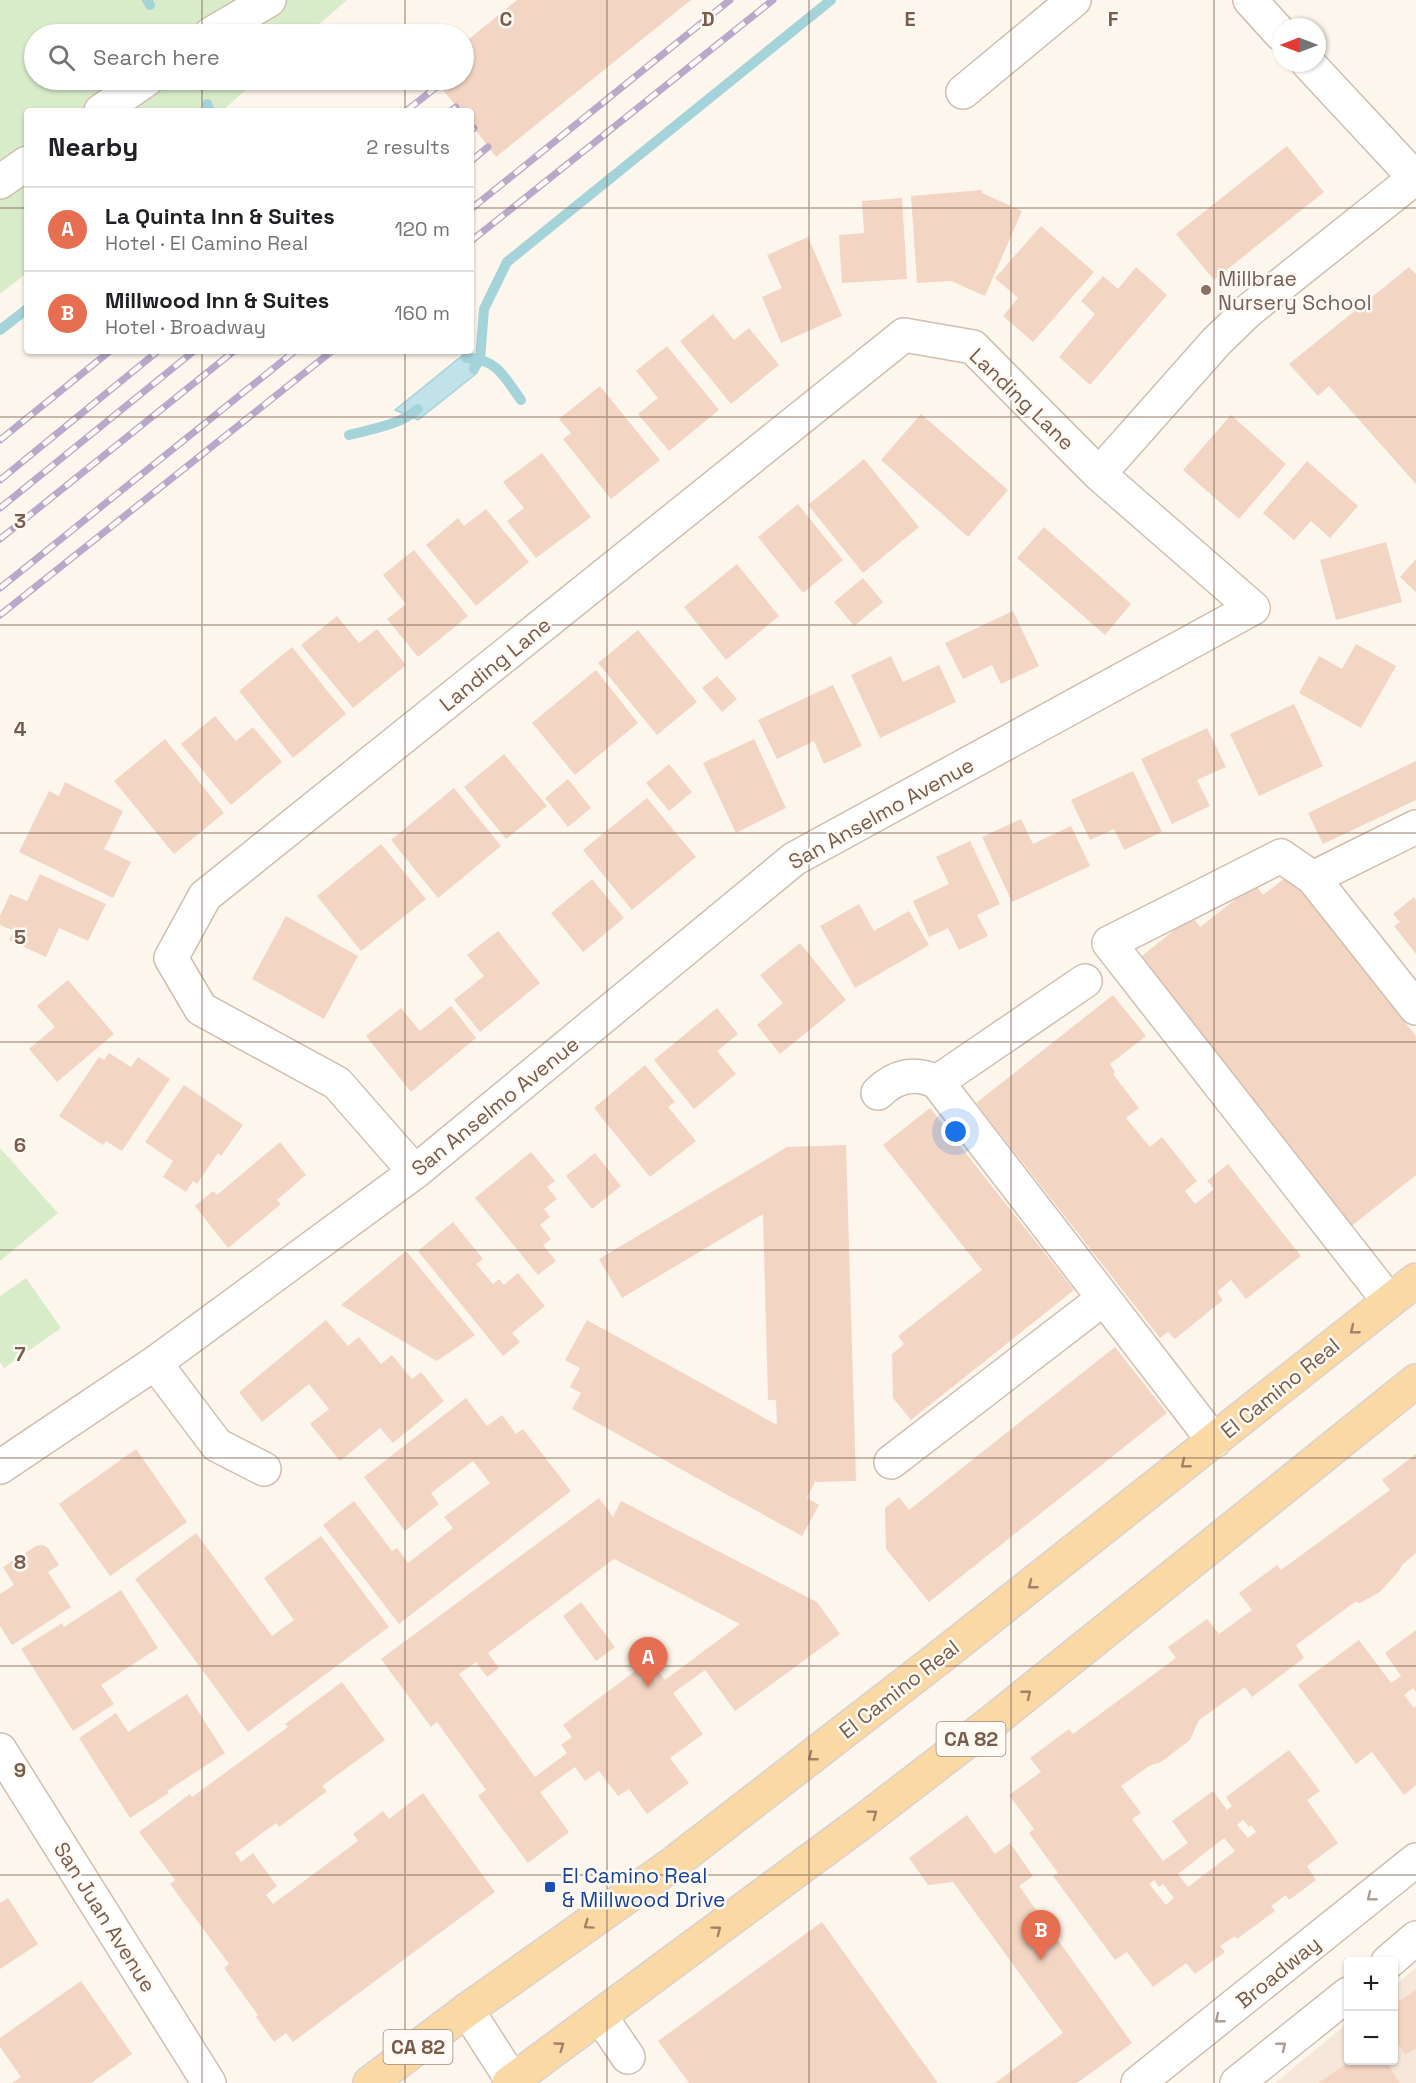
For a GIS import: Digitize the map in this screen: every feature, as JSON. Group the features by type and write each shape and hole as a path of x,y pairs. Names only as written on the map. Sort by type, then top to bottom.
{"main road":[{"name":"El Camino Real","path":"370,2083 467,2010 670,1866 940,1657 1416,1280"},
{"name":"CA 82","path":"512,2082 862,1822 992,1722 1416,1381"}],"street":[{"path":"228,24 268,0"},
{"path":"963,92 1074,0"},
{"path":"1250,0 1272,24"},
{"path":"1100,474 1216,342 1248,311 1415,179 1316,72"},
{"path":"105,108 131,90"},
{"path":"0,182 24,165"},
{"name":"Landing Lane","path":"415,1172 337,1083 201,1009 171,958 206,896 904,335 973,347 1100,474"},
{"name":"San Anselmo Avenue","path":"0,1467 155,1363 415,1172 794,859 1253,608 1100,474"},
{"path":"1313,878 1416,827"},
{"path":"1389,1301 1108,943 1281,856 1313,878 1416,1008"},
{"path":"937,1082 1085,981"},
{"path":"878,1093 896,1078 914,1075 928,1077 937,1082 1214,1441"},
{"path":"891,1461 1103,1299"},
{"path":"155,1363 218,1445 264,1469"},
{"name":"San Juan Avenue","path":"0,1750 209,2083"},
{"name":"Broadway","path":"1138,2083 1416,1860"},
{"path":"1394,1957 1416,1938"},
{"path":"1237,2083 1344,1997"},
{"path":"467,2010 512,2082"},
{"path":"600,2016 628,2056"}],"shaded area":[{"path":"1416,1968 1416,2083 1275,2083 1344,2026 1344,2065 1398,2065 1398,1983"}],"green space":[{"path":"0,0 347,0 319,24 24,24 24,90 246,90 225,108 24,108 24,275 0,294"},
{"path":"0,1148 58,1213 0,1261"},
{"path":"26,1278 61,1328 4,1368 0,1362 0,1296"}],"water":[{"path":"463,355 477,373 418,420 395,410"}],"building":[{"path":"517,0 691,0 496,157 474,128 474,108 458,108 443,90 474,90 474,35"},
{"path":"1287,146 1324,192 1214,280 1176,234"},
{"path":"982,190 982,193 1022,211 985,296 951,281 917,283 911,196"},
{"path":"902,198 907,279 842,283 839,235 864,233 862,201"},
{"path":"1041,226 1094,272 1033,342 1003,316 1018,298 995,278"},
{"path":"808,237 842,316 781,343 762,297 782,288 767,255"},
{"path":"1136,267 1167,295 1090,385 1059,357 1095,314 1081,301 1103,276 1118,289"},
{"path":"1409,267 1416,274 1416,484 1329,386 1318,396 1289,364"},
{"path":"713,314 734,340 749,328 779,365 731,404 680,341"},
{"path":"667,346 719,410 669,451 638,414 658,398 636,371"},
{"path":"600,386 660,460 611,499 563,439 571,433 559,419"},
{"path":"921,414 1008,490 968,537 881,460"},
{"path":"1231,415 1286,464 1239,519 1183,470"},
{"path":"542,453 591,517 536,558 507,521 524,508 503,482"},
{"path":"864,459 919,527 863,573 808,505"},
{"path":"1307,461 1358,506 1330,538 1311,521 1294,540 1263,513"},
{"path":"798,504 843,560 803,593 758,537"},
{"path":"486,509 529,562 476,606 426,545 458,518 464,526"},
{"path":"1044,527 1131,604 1105,635 1017,558"},
{"path":"1386,542 1402,602 1336,620 1320,560"},
{"path":"414,550 468,616 418,657 387,619 406,604 383,575"},
{"path":"1416,559 1416,592 1400,577"},
{"path":"737,564 779,616 726,660 684,607"},
{"path":"863,578 883,602 854,626 834,602"},
{"path":"1013,611 1039,666 1001,684 992,665 963,679 945,643"},
{"path":"337,616 359,643 377,629 406,665 353,708 301,645"},
{"path":"638,630 697,702 657,735 598,663"},
{"path":"1356,644 1396,666 1361,728 1299,693 1319,656 1342,669"},
{"path":"292,647 346,714 293,758 239,691"},
{"path":"891,656 903,682 939,665 956,702 880,738 851,675"},
{"path":"596,670 638,723 575,775 532,723"},
{"path":"717,676 737,699 722,712 702,688"},
{"path":"833,685 862,746 824,764 814,741 777,759 758,720"},
{"path":"1294,704 1323,766 1259,796 1230,734"},
{"path":"215,716 236,741 253,727 282,762 231,805 181,744"},
{"path":"1207,728 1226,767 1197,780 1210,806 1172,824 1141,759"},
{"path":"165,739 224,813 174,854 114,781"},
{"path":"754,739 786,808 736,833 703,763"},
{"path":"504,754 547,806 506,839 464,787"},
{"path":"1416,761 1416,800 1323,844 1308,813"},
{"path":"669,764 692,792 669,811 646,783"},
{"path":"1133,771 1162,832 1124,850 1114,829 1090,840 1071,800"},
{"path":"568,779 591,808 568,827 545,798"},
{"path":"65,782 123,811 104,849 131,862 113,898 19,852 49,791 59,796"},
{"path":"454,788 501,846 438,898 391,840"},
{"path":"647,798 696,857 632,910 583,850"},
{"path":"1021,819 1033,844 1071,826 1090,866 1012,902 982,837"},
{"path":"970,841 1000,904 977,915 988,936 959,950 948,928 929,937 913,901 949,884 936,857"},
{"path":"381,844 426,899 361,951 317,896"},
{"path":"40,874 106,904 88,941 59,928 46,957 9,940 14,931 0,925 0,916 10,894 27,901"},
{"path":"1289,875 1416,1036 1416,1175 1349,1228 1138,959 1192,916 1200,927 1255,884 1263,895"},
{"path":"592,879 624,918 583,952 551,913"},
{"path":"1414,897 1416,900 1416,954 1394,926 1400,922 1393,914"},
{"path":"859,904 874,931 909,911 929,945 855,988 820,926"},
{"path":"286,916 358,956 324,1019 252,979"},
{"path":"498,931 540,983 480,1032 454,1000 484,976 467,955"},
{"path":"800,943 846,1000 780,1054 757,1025 783,1003 760,975"},
{"path":"68,980 114,1034 57,1082 29,1049 55,1027 37,1006"},
{"path":"1113,995 1146,1036 1110,1064 1115,1072 1113,1074 1139,1108 1126,1118 1150,1147 1162,1137 1197,1181 1185,1191 1195,1204 1214,1189 1207,1181 1228,1164 1301,1256 1246,1299 1231,1280 1217,1292 1223,1300 1175,1339 1168,1332 1160,1338 976,1103"},
{"path":"451,1006 476,1038 411,1092 366,1036 401,1008 420,1031"},
{"path":"717,1008 738,1034 717,1051 736,1074 694,1109 654,1060"},
{"path":"109,1053 131,1067 138,1057 170,1079 122,1151 106,1141 103,1145 59,1116 99,1057 104,1060"},
{"path":"645,1065 675,1102 668,1107 696,1141 650,1177 594,1108"},
{"path":"184,1085 243,1125 221,1156 218,1153 197,1184 193,1181 186,1192 163,1177 173,1161 145,1142"},
{"path":"930,1108 1074,1290 911,1420 893,1398 892,1354 904,1344 898,1336 982,1270 883,1145"},
{"path":"280,1142 306,1175 277,1200 281,1204 228,1248 195,1206 213,1191 217,1195"},
{"path":"846,1145 856,1481 815,1482 807,1498 819,1505 802,1536 572,1409 581,1393 570,1387 580,1368 565,1360 587,1320 777,1425 776,1400 768,1400 763,1214 622,1298 599,1259 787,1147"},
{"path":"531,1152 555,1181 547,1187 557,1199 544,1209 550,1217 540,1225 551,1239 543,1245 556,1261 538,1275 475,1198"},
{"path":"595,1153 621,1186 592,1209 566,1176"},
{"path":"453,1222 483,1259 476,1264 493,1284 499,1279 504,1285 518,1273 545,1306 512,1333 520,1342 503,1356 418,1251"},
{"path":"406,1251 475,1335 437,1361 341,1305"},
{"path":"326,1320 348,1346 359,1337 381,1364 392,1355 412,1379 421,1372 444,1401 393,1443 380,1428 340,1461 310,1424 329,1409 309,1384 262,1422 239,1392"},
{"path":"1115,1347 1167,1413 929,1602 886,1549 885,1508 899,1497 909,1510"},
{"path":"466,1398 487,1426 502,1415 516,1434 523,1429 571,1491 399,1624 323,1525 354,1501 392,1551 397,1548 408,1563 453,1528 444,1517 490,1483 473,1461 431,1493 439,1504 405,1531 364,1477"},
{"path":"136,1449 187,1522 110,1576 59,1504"},
{"path":"1416,1454 1416,1553 1403,1564 1380,1592 1360,1603 1355,1602 1296,1645 1304,1658 1252,1697 1245,1687 1199,1720 1190,1740 1161,1762 1149,1766 1121,1786 1141,1813 1132,1819 1163,1861 1188,1843 1172,1821 1213,1791 1227,1810 1232,1806 1226,1797 1289,1750 1320,1791 1307,1800 1338,1843 1307,1866 1316,1880 1289,1900 1286,1895 1271,1906 1275,1911 1237,1939 1235,1936 1220,1946 1225,1952 1195,1974 1186,1963 1153,1987 1127,1952 1115,1960 1053,1876 1058,1873 1029,1833 1034,1829 1009,1795 1041,1772 1030,1758 1069,1729 1073,1734 1176,1658 1168,1647 1207,1619 1219,1634 1252,1610 1239,1593 1277,1565 1281,1570 1390,1490 1382,1480","holes":["1243,1820 1256,1832 1248,1838 1237,1825","1224,1838 1235,1851 1188,1887 1178,1874","1154,1880 1159,1887 1163,1884 1174,1898 1166,1905 1149,1884"]},
{"path":"599,1498 613,1517 621,1501 817,1602 840,1634 735,1711 705,1670 673,1693 703,1734 670,1758 689,1783 647,1814 629,1789 618,1796 599,1771 585,1781 575,1767 540,1792 569,1832 528,1863 478,1796 486,1790 437,1722 431,1727 381,1659","holes":["614,1559 740,1624 665,1680 650,1660 563,1725 572,1737 561,1745 567,1753 535,1777 459,1674 476,1662 487,1677 499,1668 488,1653"]},
{"path":"196,1533 272,1636 294,1620 264,1578 321,1536 389,1627 248,1732 135,1579"},
{"path":"43,1545 48,1548 59,1565 48,1572 71,1607 12,1645 0,1626 0,1594 14,1585 3,1567 36,1546"},
{"path":"121,1590 158,1648 101,1685 114,1704 73,1731 21,1649 62,1623 64,1627"},
{"path":"581,1602 615,1647 596,1661 563,1616"},
{"path":"1416,1630 1416,1692 1413,1688 1404,1695 1414,1708 1416,1706 1416,1785 1404,1795 1372,1752 1356,1764 1298,1685 1359,1640 1391,1683 1401,1676 1385,1653"},
{"path":"342,1682 385,1740 322,1786 327,1791 279,1827 276,1823 235,1853 241,1862 253,1853 277,1886 266,1895 273,1904 358,1841 353,1834 383,1811 389,1819 423,1793 495,1892 293,2042 286,2033 274,2042 256,2017 258,2015 224,1968 229,1964 170,1884 175,1880 139,1832 190,1794 192,1797 288,1727 285,1724"},
{"path":"187,1694 225,1753 130,1818 79,1738 116,1713 128,1732"},
{"path":"967,1815 995,1854 1010,1843 1033,1876 1019,1886 1132,2043 1077,2083 995,2083 1063,2033 953,1882 928,1885 909,1858"},
{"path":"8,1898 38,1944 0,1969 0,1903"},
{"path":"822,1922 938,2083 689,2083 658,2041"},
{"path":"81,1981 132,2054 91,2083 12,2083 21,2077 0,2047 0,2038"},
{"path":"1416,1990 1416,2048 1405,2055 1398,2044 1398,2001"},
{"path":"1345,2065 1388,2065 1400,2083 1318,2083"}],"waterway":[{"path":"147,0 150,5"},
{"path":"474,369 480,359 484,309 507,262 831,0"},
{"path":"207,104 209,108"},
{"path":"0,330 24,311"},
{"path":"466,358 477,359 493,366 505,377 521,400"},
{"path":"349,435 394,423 418,409"}],"railway":[{"path":"474,207 730,0"},
{"path":"474,239 773,0"},
{"path":"410,108 433,90"},
{"path":"474,159 488,147"},
{"path":"0,440 106,354"},
{"path":"0,480 154,354"},
{"path":"0,508 190,354"},
{"path":"0,539 230,354"},
{"path":"0,588 291,354"},
{"path":"0,615 328,354"}],"place":[{"name":"Millbrae Nursery School","path":"1206,290"},
{"name":"La Quinta Inn & Suites","path":"648,1687"},
{"name":"El Camino Real & Millwood Drive","path":"550,1887"},
{"name":"Millwood Inn & Suites","path":"1041,1960"}]}
